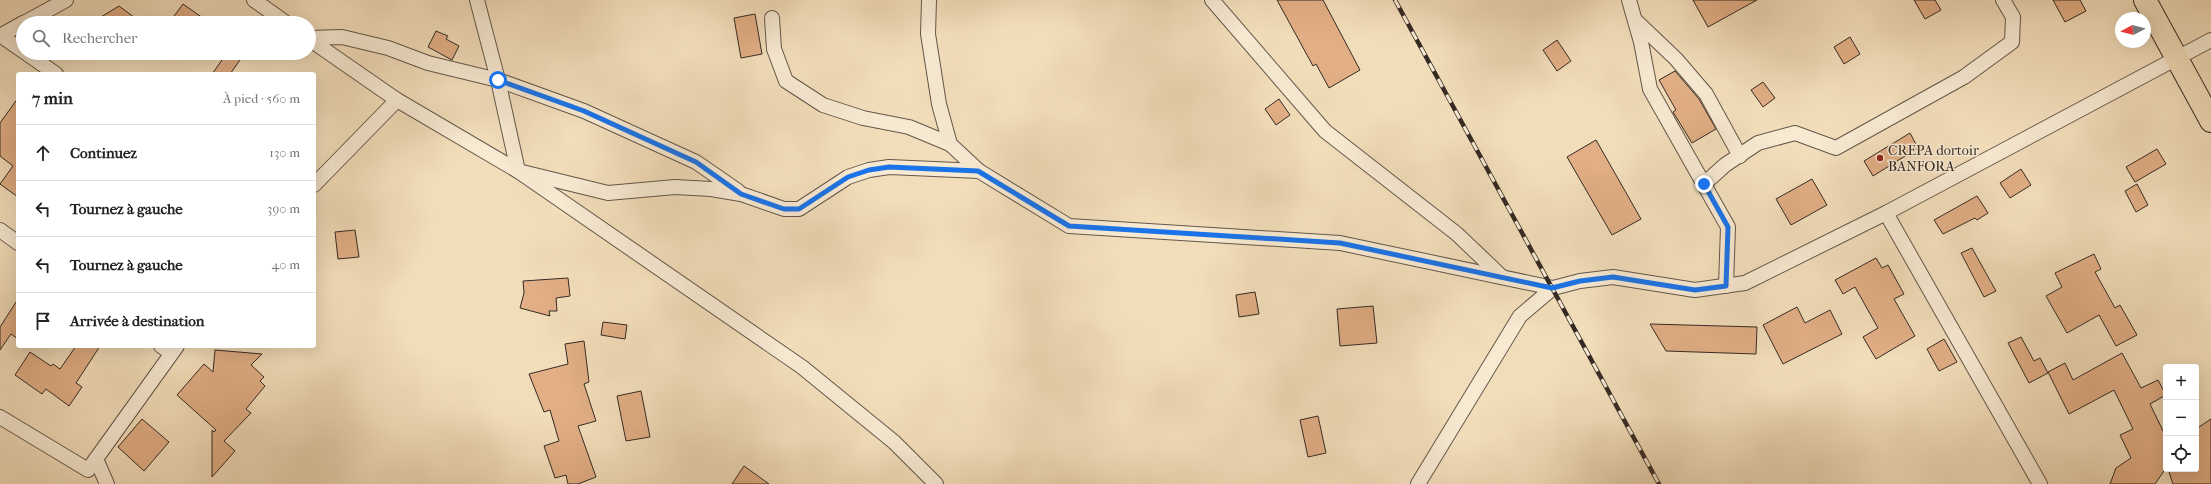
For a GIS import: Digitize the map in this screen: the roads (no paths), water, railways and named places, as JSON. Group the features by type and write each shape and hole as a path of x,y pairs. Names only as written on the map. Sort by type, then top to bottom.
{"highway":[{"path":"2145,0 2211,121"}],"street":[{"path":"36,16 66,0"},
{"path":"254,0 276,16"},
{"path":"477,0 498,80 518,171"},
{"path":"929,0 928,34 939,104 950,144"},
{"path":"1212,0 1324,131 1458,234 1502,278"},
{"path":"1629,0 1635,20 1650,89 1728,227 1726,286"},
{"path":"1704,184 1725,165 1758,143 1795,133 1836,148 1964,77 2012,42 2013,17 2003,0"},
{"path":"772,18 774,49 786,81 823,105 862,118 909,127 950,144 978,171 1069,226 1340,243 1552,288 1580,281 1613,277 1695,290 1745,283 1886,213 2178,59 2211,40"},
{"path":"1635,20 1676,59 1706,94 1740,156"},
{"path":"16,27 0,35 16,46"},
{"path":"316,39 342,37 388,48 428,63 498,80 584,111 696,162 741,194"},
{"path":"316,44 397,100 518,171 802,367 894,442 936,484"},
{"path":"36,60 53,72"},
{"path":"316,183 397,100"},
{"path":"518,171 608,193 675,187 711,189 741,194 784,209 799,209 848,177 869,170 889,167 978,171"},
{"path":"1886,213 2040,484"},
{"path":"0,230 16,241"},
{"path":"1418,484 1520,316 1552,288"},
{"path":"4,421 88,470 170,348"},
{"path":"96,459 106,484"}],"railway":[{"path":"1395,0 1659,484"}],"place":[{"name":"CREPA dortoir BANFORA","path":"1880,158"}]}
